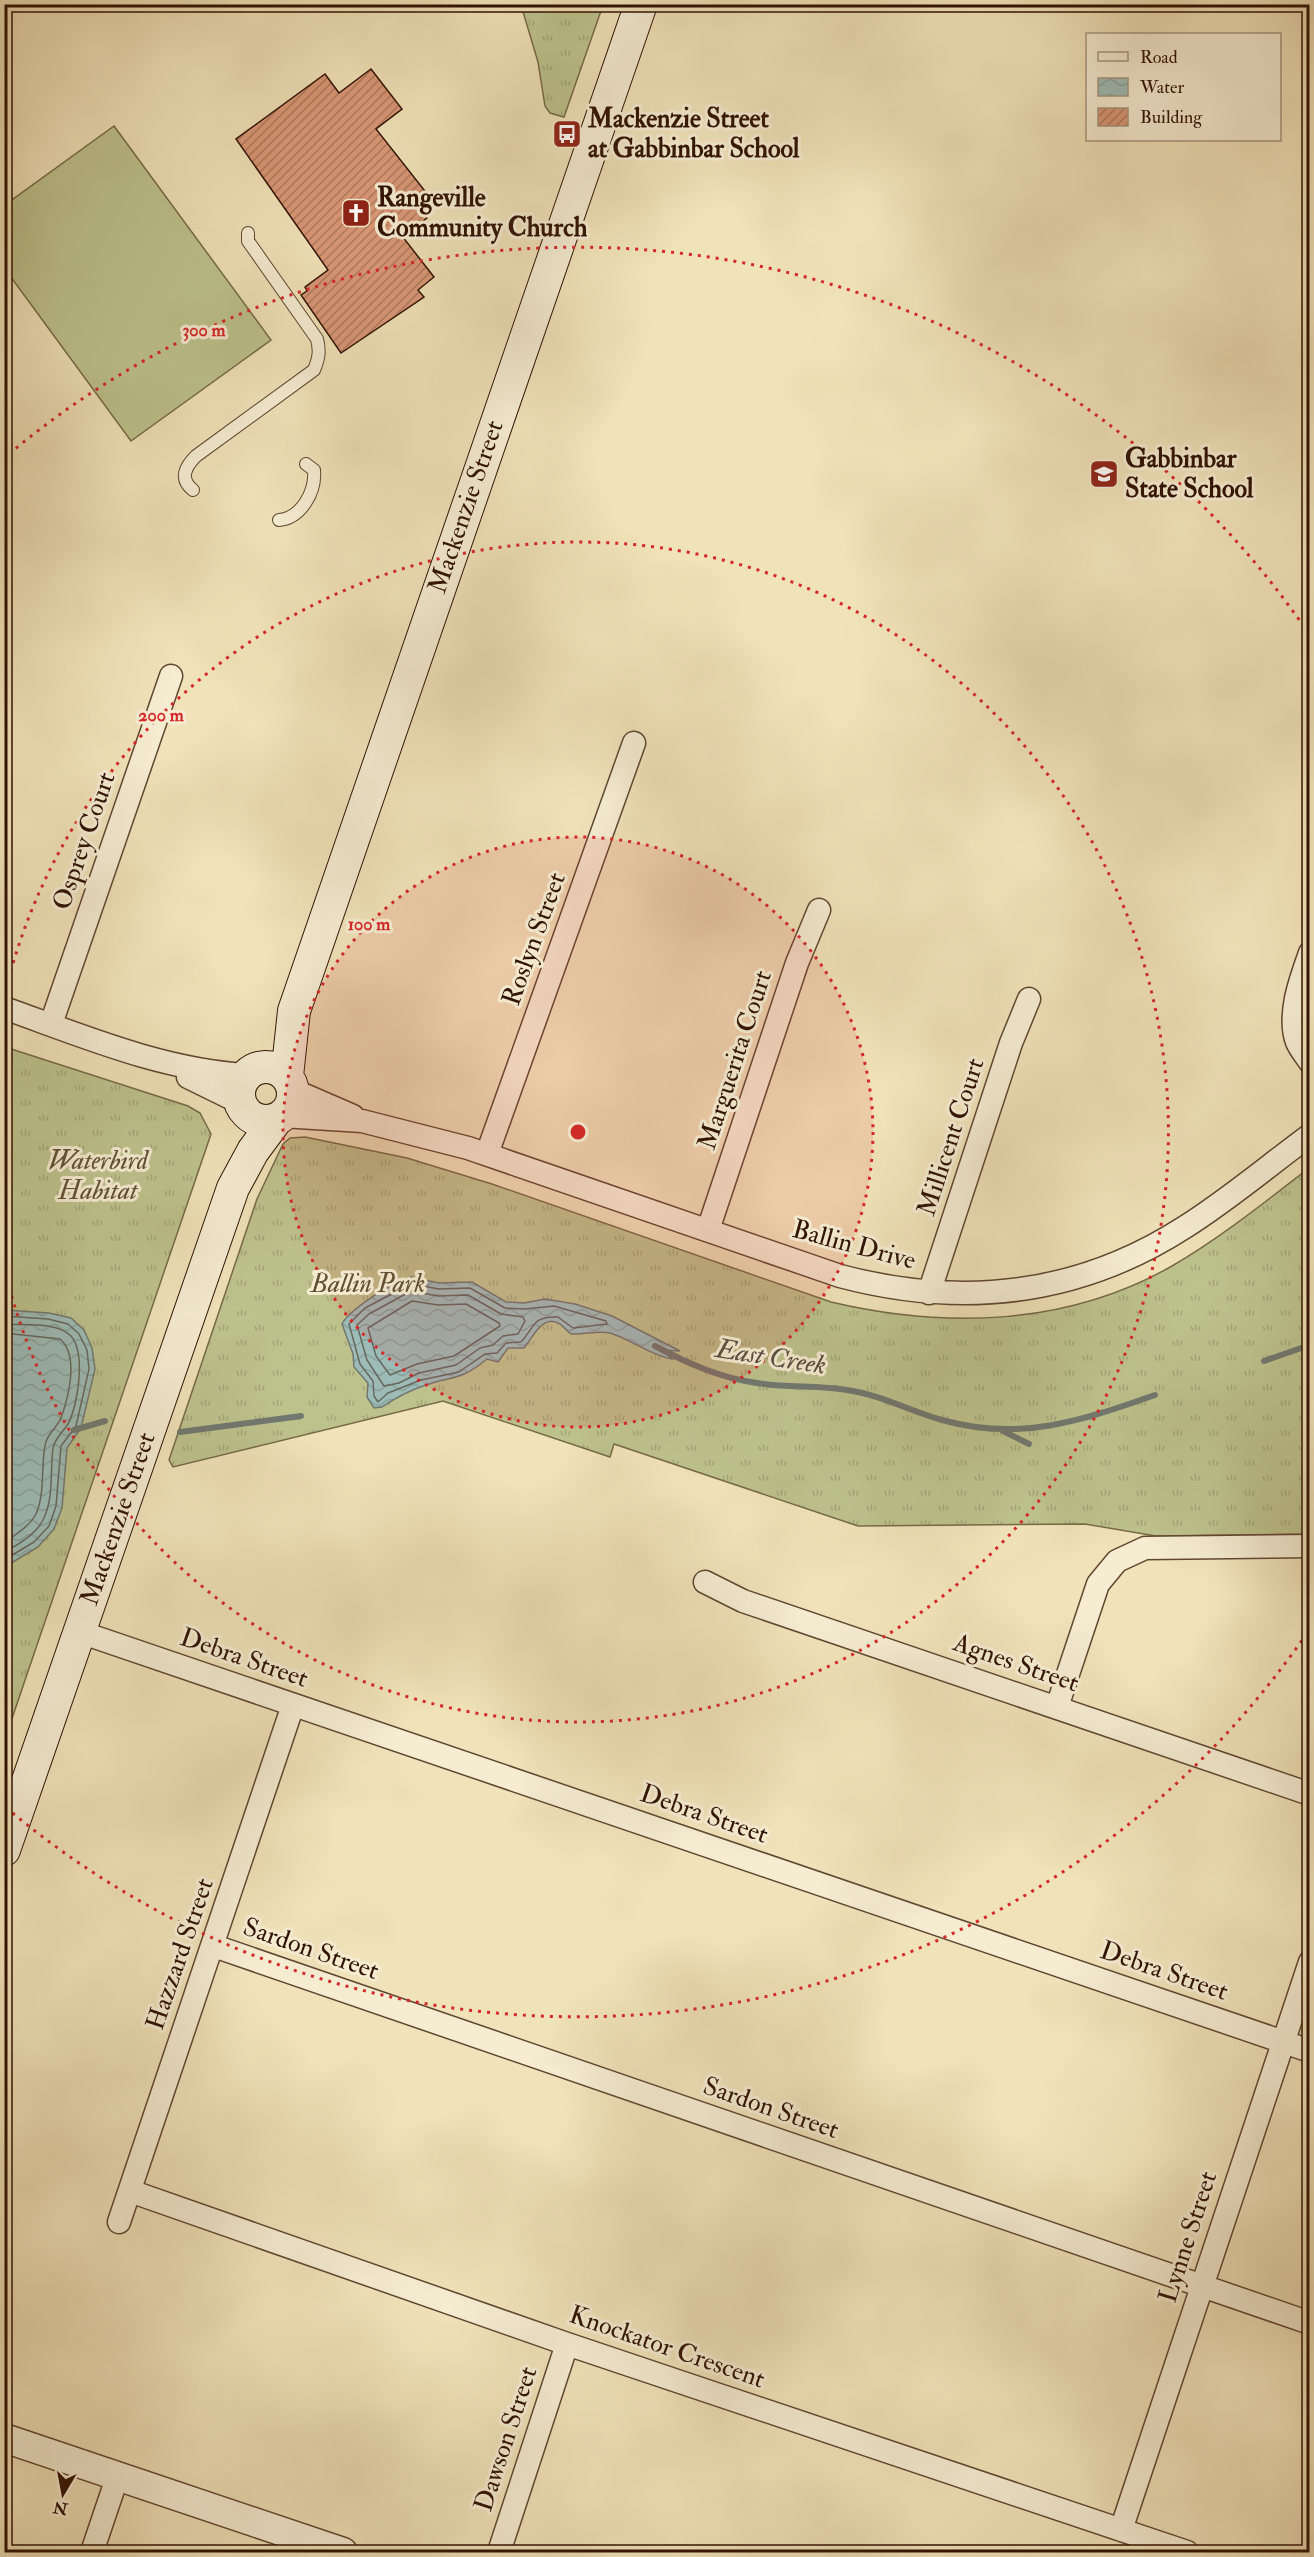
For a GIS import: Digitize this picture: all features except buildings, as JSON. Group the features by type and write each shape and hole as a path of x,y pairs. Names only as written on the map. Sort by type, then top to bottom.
{"main road":[{"name":"Mackenzie Street","path":"4,1850 233,1188 253,1151 266,1095 294,1011 641,4"}],"street":[{"name":"Osprey Court","path":"51,1024 171,676"},
{"name":"Roslyn Street","path":"487,1154 634,743"},
{"name":"Marguerita Court","path":"708,1230 797,963 819,910"},
{"path":"1310,953 1300,980 1295,1016 1297,1041 1310,1062"},
{"name":"Millicent Court","path":"929,1293 1011,1043 1029,999"},
{"name":"Ballin Drive","path":"4,1008 266,1095 487,1154 840,1276 873,1285 929,1293 976,1294 1039,1287 1121,1262 1186,1227 1310,1135"},
{"path":"1057,1707 1098,1584 1109,1568 1125,1555 1156,1547 1310,1546"},
{"name":"Agnes Street","path":"705,1582 743,1602 1310,1794"},
{"name":"Debra Street","path":"80,1632 1310,2051"},
{"name":"Hazzard Street","path":"119,2222 214,1946 293,1705"},
{"name":"Sardon Street","path":"214,1946 1310,2323"},
{"name":"Lynne Street","path":"1121,2530 1310,1962"},
{"name":"Knockator Crescent","path":"130,2191 567,2344 1187,2553"},
{"name":"Dawson Street","path":"499,2553 567,2344"},
{"path":"4,2438 343,2553"},
{"path":"92,2553 117,2478"}],"lane":[{"path":"193,490 187,485 184,476 186,466 196,456 314,370 318,361 320,350 317,339 248,241 248,233"},
{"path":"279,520 290,519 299,514 306,502 314,477 314,470 306,464"}],"green space":[{"path":"521,5 603,5 564,117 550,113 545,106 538,62"},
{"path":"114,126 271,340 131,441 5,269 5,205"},
{"name":"Waterbird Habitat","path":"5,1047 188,1106 200,1113 211,1134 5,1739"},
{"name":"Ballin Park","path":"305,1137 407,1158 492,1184 831,1302 874,1311 962,1318 1005,1317 1048,1311 1091,1301 1132,1286 1172,1266 1207,1244 1309,1168 1309,1534 1156,1536 1085,1524 858,1526 614,1444 610,1457 443,1401 173,1467 169,1460 257,1199 283,1144 290,1138"}],"water":[{"path":"411,1277 439,1283 472,1282 506,1302 524,1303 545,1299 575,1304 612,1316 680,1351 662,1350 672,1359 610,1333 571,1334 560,1324 548,1322 538,1328 524,1348 508,1348 498,1362 487,1359 462,1375 417,1388 382,1407 374,1408 367,1397 368,1383 354,1367 353,1354 342,1324 373,1296"},
{"path":"5,1310 49,1313 71,1318 84,1330 92,1348 95,1369 81,1428 67,1448 62,1508 54,1529 38,1547 5,1567"}],"waterway":[{"name":"East Creek","path":"1264,1361 1310,1345"},
{"name":"East Creek","path":"655,1346 692,1364 730,1378 768,1385 860,1392 942,1420 998,1429 1050,1426 1101,1413 1155,1395"},
{"name":"East Creek","path":"180,1432 301,1416"},
{"name":"East Creek","path":"74,1430 105,1421"},
{"path":"1003,1431 1029,1444"}],"place":[{"name":"Mackenzie Street at Gabbinbar School","path":"567,134"},
{"name":"Rangeville Community Church","path":"356,213"},
{"name":"Gabbinbar State School","path":"1104,474"}]}
